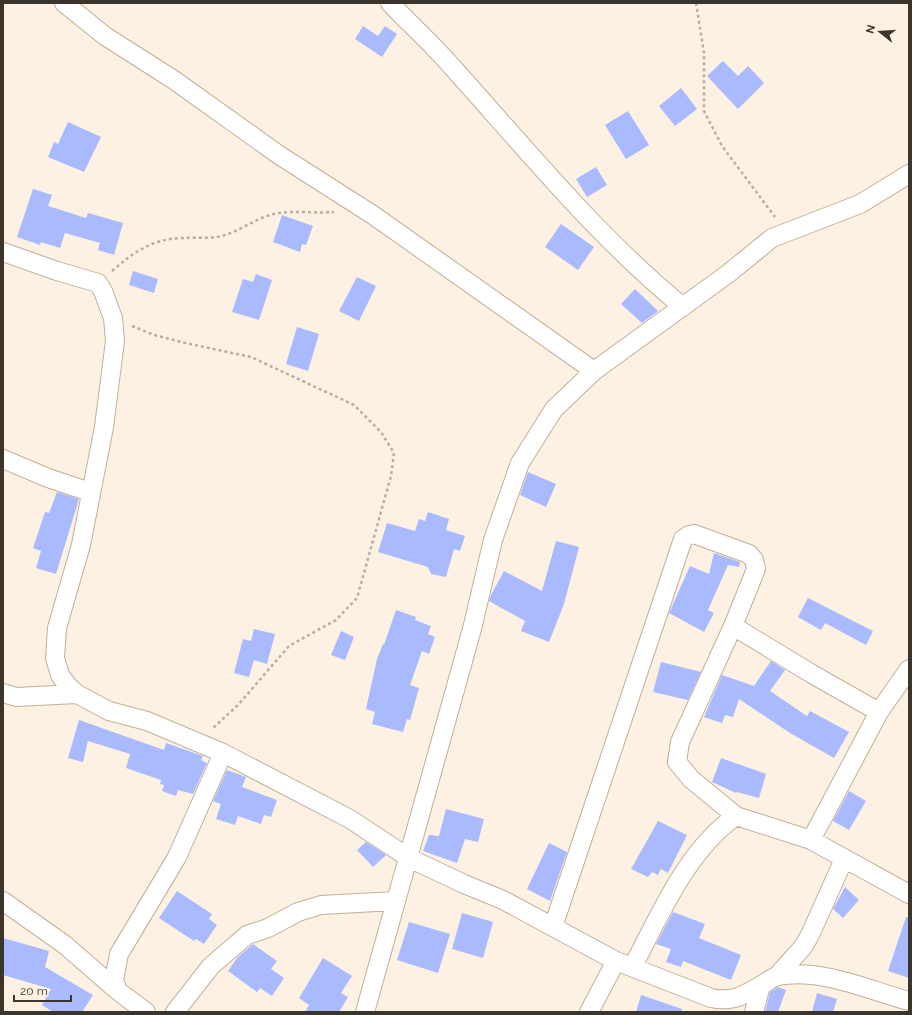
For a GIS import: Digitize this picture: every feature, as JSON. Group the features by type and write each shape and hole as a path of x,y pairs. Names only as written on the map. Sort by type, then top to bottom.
{"street":[{"path":"64,3 105,36 174,80 280,155 373,215 594,371"},
{"path":"390,3 445,58 539,167 648,279 683,307"},
{"path":"365,1012 395,901 410,858 472,629 493,540 520,463 554,409 594,371 683,307 772,238 860,204 909,174"},
{"path":"3,252 57,271 98,283 103,291 113,318 115,341 104,427 80,546 56,628 56,658 60,675 77,694 109,711 147,721 198,741 223,753 350,819 410,858 464,884 503,900 616,961 633,966 711,998 724,1001 734,999 769,980 803,947 810,935 844,860"},
{"path":"3,459 48,478 90,492"},
{"path":"553,927 683,539 694,534 749,554 754,560 756,569 733,626 680,742 677,762 691,779 736,816 811,840 844,860 909,894"},
{"path":"733,626 812,674 879,712"},
{"path":"811,840 879,712 909,669"},
{"path":"3,693 16,697 77,694"},
{"path":"118,991 114,980 119,954 177,856 223,753"},
{"path":"633,966 669,899 697,854 723,825 736,816"},
{"path":"3,901 65,945 118,991 146,1012"},
{"path":"175,1012 211,966 247,935 268,928 298,912 321,905 395,901"},
{"path":"589,1012 616,961"},
{"path":"769,980 799,974 820,976 909,1001"},
{"path":"754,1012 769,980"}],"path":[{"path":"696,3 704,53 704,111 722,146 786,232"},
{"path":"98,283 126,258 156,241 223,235 270,215 287,212 316,214 337,212"},
{"path":"113,318 154,335 251,357 354,405 381,432 394,453 392,476 357,598 336,620 289,646 238,705 198,741"}],"building":[{"path":"363,26 378,36 385,26 397,34 382,57 355,39"},
{"path":"723,61 738,76 748,66 764,83 738,109 707,76"},
{"path":"681,88 697,109 675,126 659,106"},
{"path":"628,111 649,145 626,159 605,125"},
{"path":"68,122 101,137 84,172 48,157 54,142 58,144"},
{"path":"596,167 607,185 587,197 576,179"},
{"path":"33,189 52,195 48,206 86,218 88,213 123,223 114,255 98,250 100,243 65,233 60,248 41,242 40,245 17,237"},
{"path":"282,215 313,226 306,245 302,244 300,252 273,242"},
{"path":"561,224 594,247 578,270 545,247"},
{"path":"133,271 158,279 154,293 129,285"},
{"path":"256,274 272,280 259,320 232,312 243,279 253,282"},
{"path":"357,277 376,286 359,321 339,311"},
{"path":"635,289 658,311 642,323 621,304"},
{"path":"297,327 319,334 308,371 286,364"},
{"path":"528,472 556,484 546,507 520,495"},
{"path":"57,492 79,499 56,574 36,568 41,551 33,548 45,512 49,513"},
{"path":"428,512 449,519 446,530 465,536 460,551 454,549 446,577 431,574 428,567 378,552 387,523 415,531 419,519 425,521"},
{"path":"556,541 579,547 564,604 549,642 521,631 525,621 489,601 504,571 542,591"},
{"path":"714,553 740,562 739,567 728,565 708,610 714,613 704,632 669,613 690,566 709,574"},
{"path":"808,598 873,631 866,645 825,623 821,630 798,617"},
{"path":"396,610 416,617 415,620 431,626 428,634 435,637 429,654 422,651 410,685 419,688 410,720 407,719 403,732 372,724 375,712 366,709 377,659 383,644 384,645"},
{"path":"254,629 275,634 267,664 254,660 249,677 234,673 243,639 251,641"},
{"path":"341,631 354,637 345,660 331,655"},
{"path":"771,661 785,670 770,691 807,716 810,711 849,732 834,758 790,733 739,699 733,717 725,715 722,723 704,717 722,675 754,686"},
{"path":"661,662 701,672 688,700 653,692"},
{"path":"79,720 164,750 166,743 203,756 201,760 207,763 193,794 178,790 176,796 162,791 164,785 160,784 161,780 126,768 130,754 88,741 83,762 68,758"},
{"path":"721,758 766,774 759,798 736,793 712,782"},
{"path":"227,770 246,777 242,787 277,800 271,817 264,815 261,824 238,816 235,825 216,819 221,804 213,801"},
{"path":"849,791 866,801 849,830 833,821"},
{"path":"446,809 484,819 478,842 465,839 457,863 423,851 429,835 439,836"},
{"path":"658,821 687,835 668,873 661,869 658,875 652,872 648,877 631,869"},
{"path":"366,842 386,855 373,867 357,850"},
{"path":"549,843 567,852 550,901 527,889"},
{"path":"845,887 859,900 843,918 833,909"},
{"path":"177,891 212,914 209,919 217,925 204,944 196,939 194,941 159,918"},
{"path":"673,912 705,924 699,938 741,955 731,980 683,961 681,967 666,962 671,949 656,944"},
{"path":"462,913 493,922 483,958 452,949"},
{"path":"906,917 909,917 909,978 888,971"},
{"path":"409,922 450,934 438,973 397,960"},
{"path":"3,938 49,951 45,967 93,995 82,1012 53,1012 42,1005 51,989 3,975"},
{"path":"253,944 277,961 271,969 284,978 272,996 260,988 257,992 228,971 237,958"},
{"path":"323,958 352,976 341,993 348,997 339,1012 305,1012 309,1005 299,998"},
{"path":"778,987 786,990 778,1012 765,1012 770,992"},
{"path":"817,993 837,999 833,1012 812,1012"},
{"path":"641,995 682,1009 681,1012 636,1012"}]}
